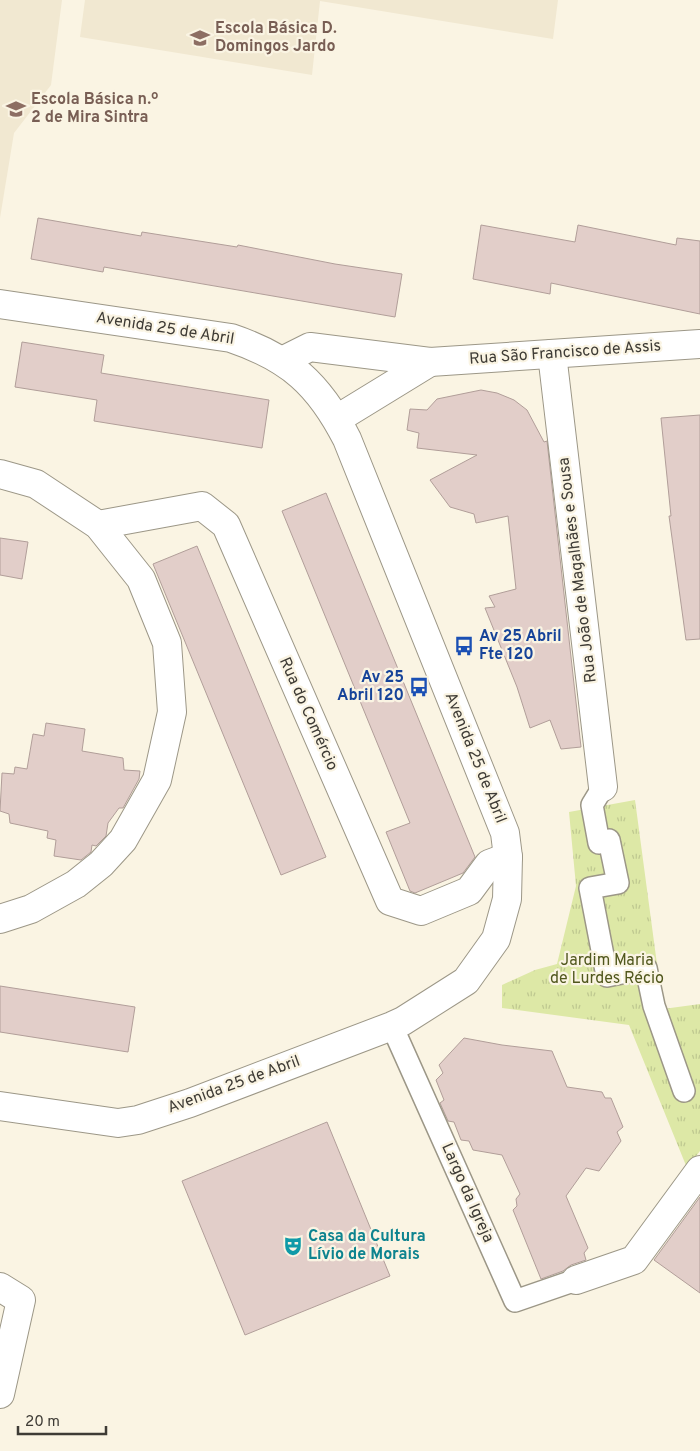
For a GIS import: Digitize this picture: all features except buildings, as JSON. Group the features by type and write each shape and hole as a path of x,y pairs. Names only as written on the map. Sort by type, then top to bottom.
{"street":[{"name":"Avenida 25 de Abril","path":"0,304 231,338 261,348 282,361 316,389 337,419 505,833 508,857 507,900 496,938 466,981 403,1022 190,1103 138,1120 118,1123 0,1106"},
{"name":"Rua São Francisco de Assis","path":"282,361 310,347 430,362 700,344"},
{"name":"Rua João de Magalhães e Sousa","path":"552,354 603,786"},
{"name":"Rua São Francisco de Assis","path":"337,419 430,362"},
{"path":"0,474 36,484 98,525 141,579 167,644 172,712 157,780 123,840 101,864 76,884 31,909 0,919"},
{"name":"Rua do Comércio","path":"98,525 202,506 226,525 390,901 421,911 469,891 489,864 508,857"},
{"path":"603,786 592,805 599,843 610,840 618,883 590,888 608,976 646,968 654,1006 684,1091"},
{"name":"Largo da Igreja","path":"392,1026 515,1302 576,1280"},
{"path":"576,1280 634,1260 700,1170"},
{"path":"0,1287 21,1300 2,1376"}],"shaded area":[{"name":"Escola Básica n.º 2 de Mira Sintra","path":"0,0 62,0 51,85 14,133 0,218"},
{"name":"Escola Básica D. Domingos Jardo","path":"85,0 558,0 553,39 320,1 312,75 80,37"}],"green space":[{"name":"Jardim Maria de Lurdes Récio","path":"635,800 663,1009 700,1004 700,1151 687,1168 629,1025 502,1008 502,985 535,970 557,964 576,886 569,812"}],"place":[{"name":"Escola Básica D. Domingos Jardo","path":"200,38"},
{"name":"Escola Básica n.º 2 de Mira Sintra","path":"16,109"},
{"name":"Av 25 Abril Fte 120","path":"464,646"},
{"name":"Av 25 Abril 120","path":"419,687"},
{"name":"Casa da Cultura Lívio de Morais","path":"293,1246"}]}
